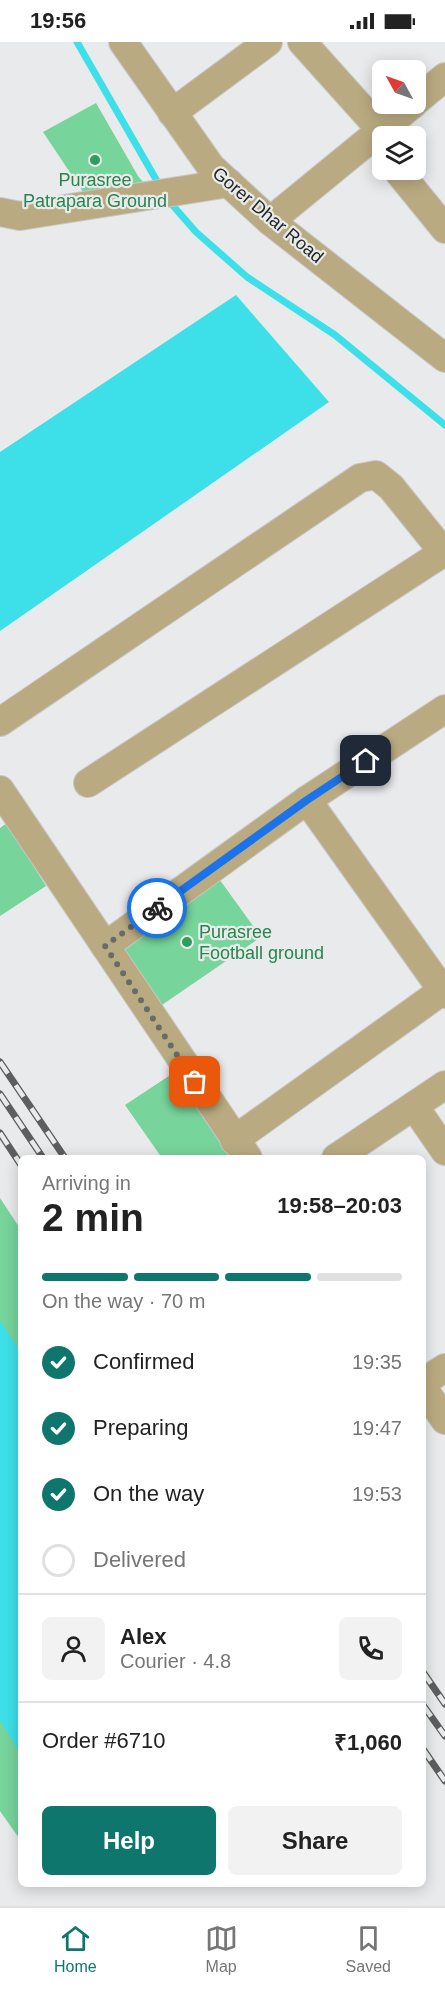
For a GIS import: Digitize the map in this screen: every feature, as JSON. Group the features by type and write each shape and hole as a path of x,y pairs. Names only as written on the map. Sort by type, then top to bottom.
{"street":[{"name":"Gorer Dhar Road","path":"123,42 211,168 270,221 445,358"},
{"path":"172,112 268,42"},
{"path":"302,42 372,132"},
{"path":"393,126 430,93"},
{"path":"270,221 372,144"},
{"path":"405,180 445,229"},
{"path":"0,212 20,216 229,183"},
{"path":"0,722 360,478 376,475 391,487 444,553 88,783"},
{"path":"105,946 307,800 445,710"},
{"path":"0,790 241,1149 444,992 307,800"},
{"path":"340,1155 445,1085"},
{"path":"414,1106 445,1151"},
{"path":"426,1380 445,1368"},
{"path":"426,1392 445,1420"}],"green space":[{"name":"Purasree Patrapara Ground","path":"96,103 138,176 148,188 85,195 43,132"},
{"path":"7,823 46,886 0,916 0,828"},
{"name":"Purasree Football ground","path":"217,876 261,937 156,1009 114,948"},
{"path":"181,1068 240,1155 160,1155 125,1105"},
{"path":"0,1198 18,1225 18,1837 0,1811"}],"water":[{"path":"236,295 329,402 0,631 0,452"},
{"path":"0,1320 18,1349 18,1750 0,1720"}],"waterway":[{"path":"77,42 161,188"},
{"path":"168,200 196,232 247,277 335,335 445,425"}],"railway":[{"path":"0,1062 63,1155"},
{"path":"0,1094 41,1155"},
{"path":"0,1133 18,1160"},
{"path":"426,1676 445,1704"},
{"path":"426,1709 445,1736"},
{"path":"426,1753 445,1781"}],"way so far":[{"path":"157,908 105,946 195,1082"}],"place":[{"name":"Purasree Patrapara Ground","path":"95,160"},
{"name":"Purasree Football ground","path":"187,942"}],"route":[{"path":"157,908 307,800 366,761"}]}
